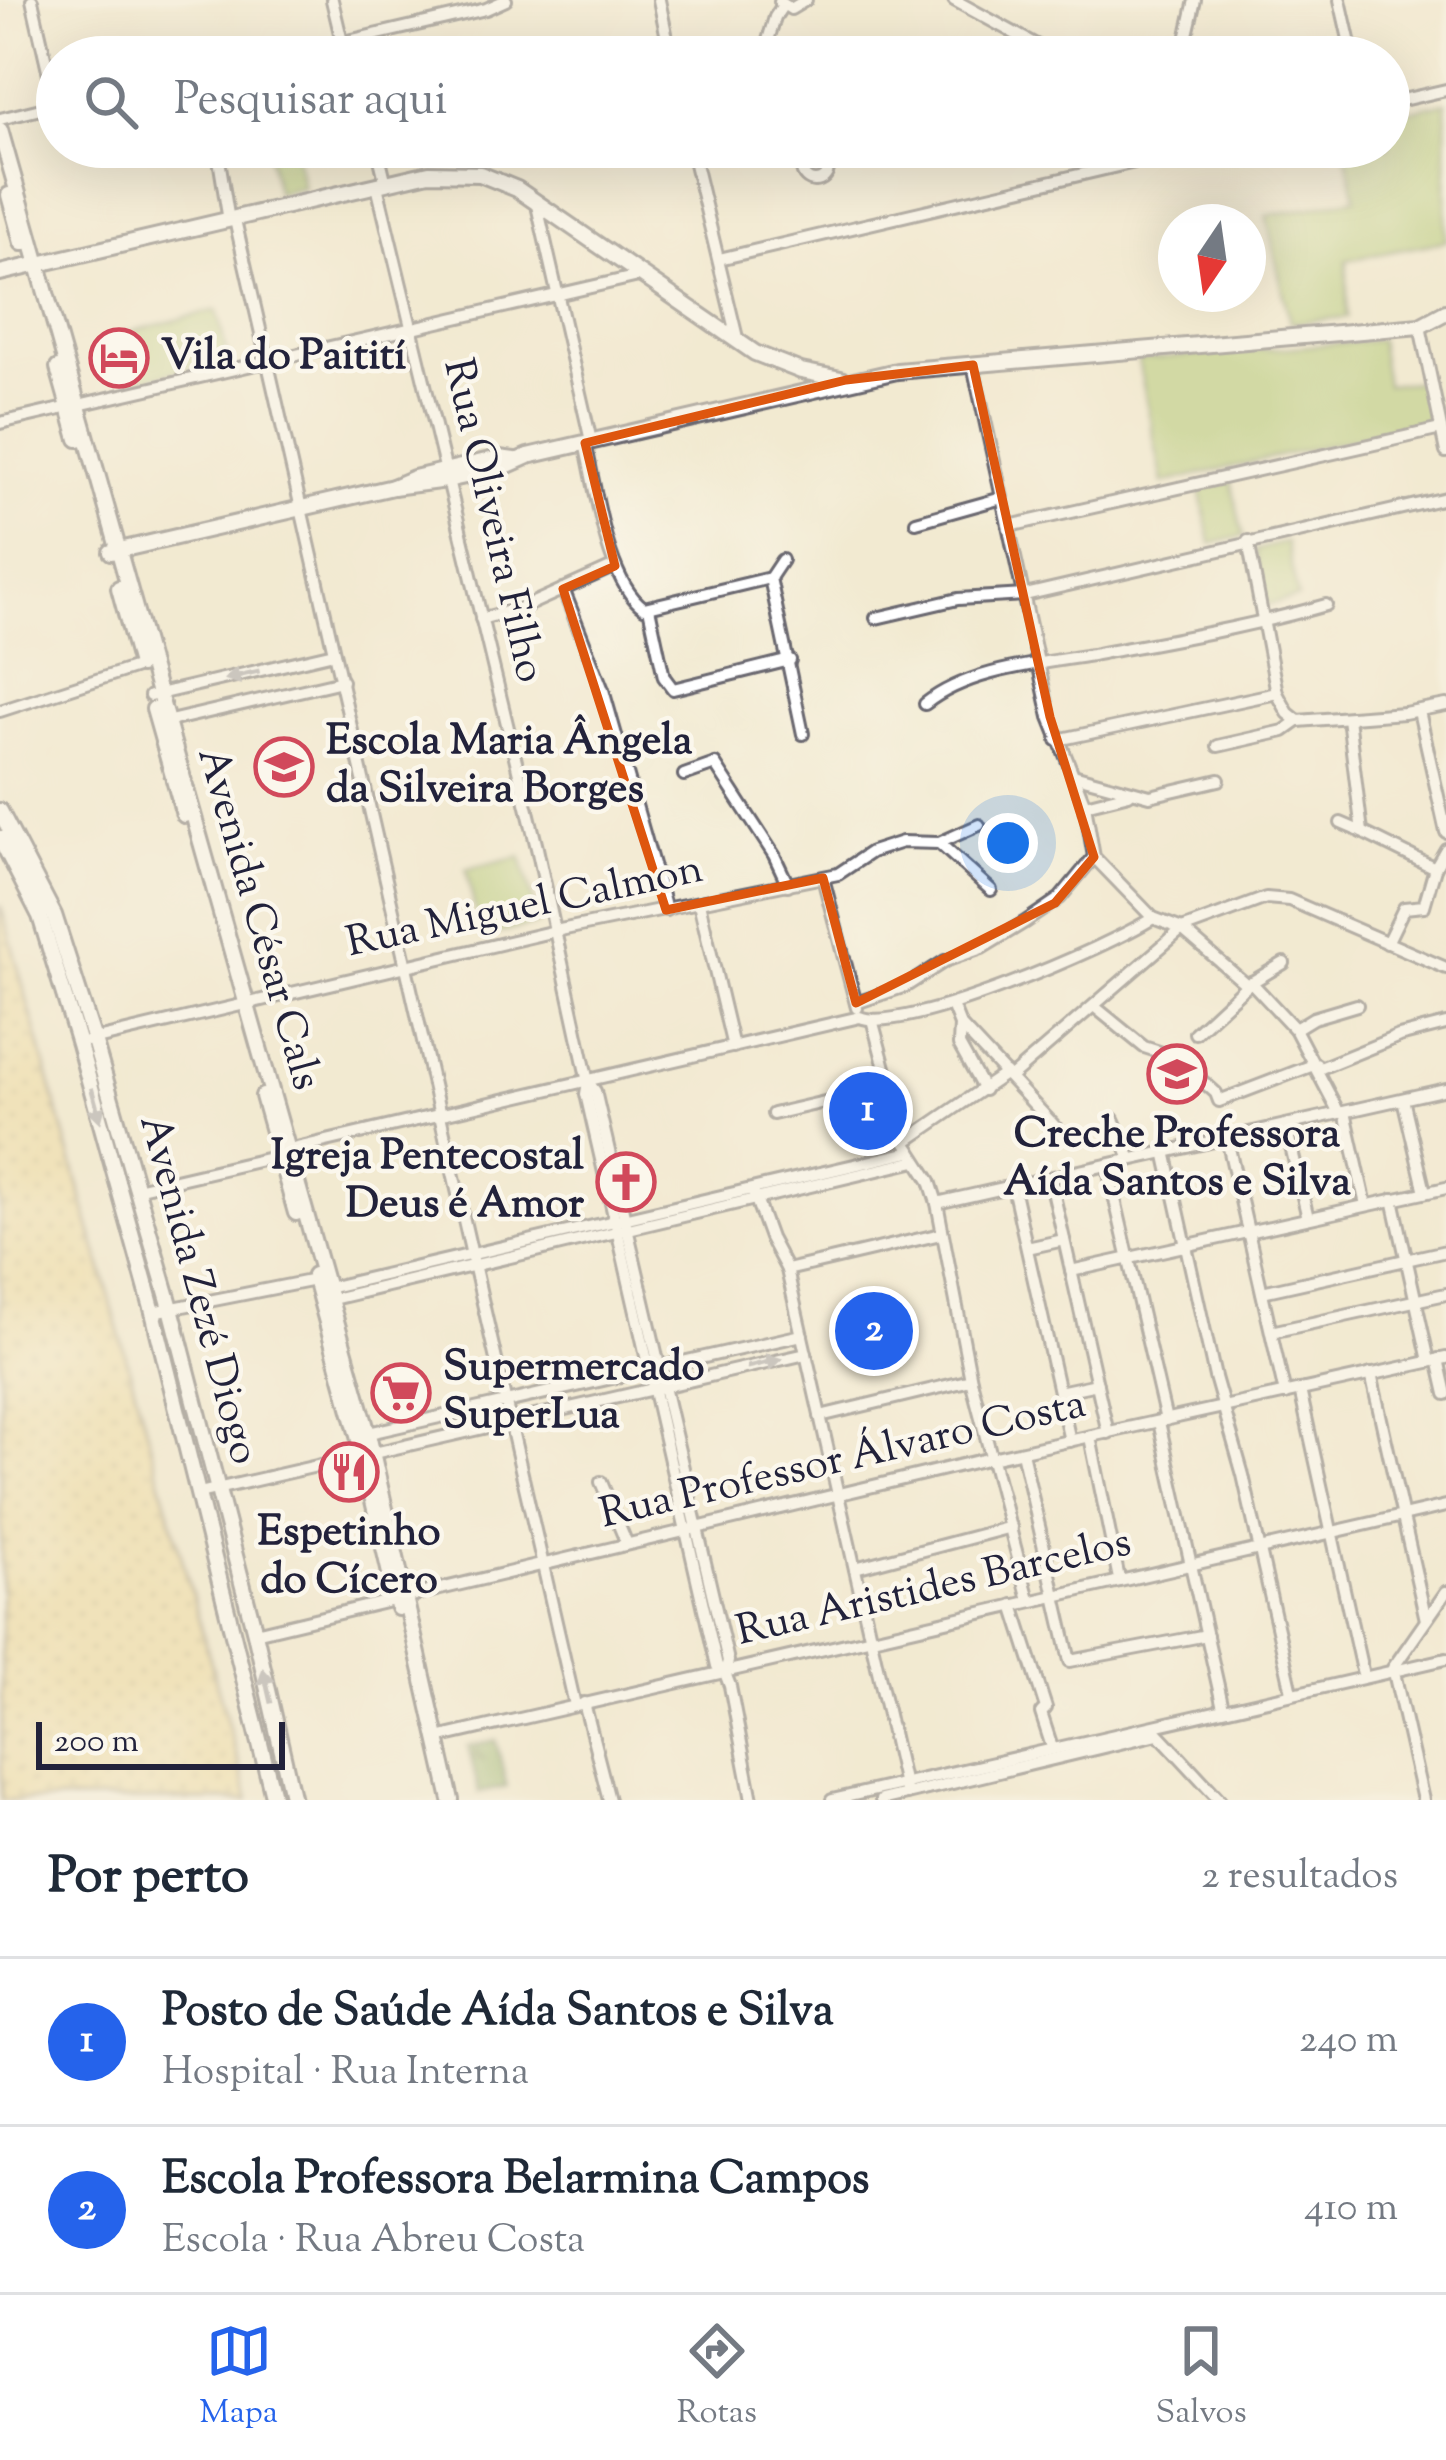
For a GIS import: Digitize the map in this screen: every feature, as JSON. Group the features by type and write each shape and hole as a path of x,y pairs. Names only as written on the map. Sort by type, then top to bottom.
{"main road":[{"name":"Avenida César Cals","path":"0,130 113,552 363,1435 447,1800"},
{"name":"Avenida César Cals","path":"0,163 34,266"},
{"path":"0,273 429,173 472,173 510,185 536,201 738,342 776,363 846,380"},
{"path":"113,552 393,487 501,468 514,460 846,380 897,371 1420,326 1446,312"},
{"name":"Avenida Zezé Diogo","path":"0,812 50,905 86,1042 136,1189 218,1489 293,1800"},
{"path":"0,838 40,916 86,1042 274,1800"}],"street":[{"path":"32,0 40,36"},
{"path":"332,0 345,36"},
{"path":"361,36 506,0"},
{"path":"659,0 667,36"},
{"path":"770,36 781,3 796,9 806,0"},
{"path":"954,0 1020,36"},
{"path":"1187,36 1196,0"},
{"path":"1340,0 1348,36"},
{"path":"1410,98 1446,90"},
{"path":"0,118 36,110"},
{"path":"222,168 442,1114 508,1422 609,1800"},
{"name":"Rua Oliveira Filho","path":"380,168 446,476 555,931 588,1082 586,1094 605,1155 691,1530 728,1661 725,1673 752,1800"},
{"path":"697,168 738,342"},
{"path":"718,259 1109,168"},
{"path":"536,201 615,566 630,597 649,608 770,578 782,560"},
{"path":"0,423 643,275"},
{"path":"1009,526 1444,441 1420,326"},
{"path":"974,365 1057,740 1085,805 1094,857 1153,918 1182,929 1249,983 1295,1029 1342,1113 1366,1205"},
{"path":"1432,390 1446,386"},
{"path":"916,522 1002,498"},
{"path":"876,619 939,602 1024,595 1446,498"},
{"path":"1248,542 1277,693 1298,721"},
{"path":"481,619 524,608 615,566"},
{"path":"770,578 803,734"},
{"path":"563,590 603,689 666,910"},
{"path":"925,704 955,687 1040,664 1264,622 1326,605"},
{"path":"649,608 666,683 673,689 790,660"},
{"path":"154,695 334,653"},
{"path":"0,711 145,665"},
{"path":"163,723 342,681"},
{"path":"1057,740 1277,693"},
{"path":"1218,746 1284,731 1298,721 1446,705"},
{"path":"1419,711 1440,782 1446,832"},
{"path":"1348,718 1362,832"},
{"path":"684,775 716,764 788,885"},
{"path":"1073,775 1156,796 1219,780"},
{"path":"1085,805 1133,793"},
{"path":"1341,824 1435,868"},
{"name":"Rua Miguel Calmon","path":"86,1042 555,931 824,878 884,848 902,842 939,843 979,825"},
{"path":"939,843 991,890"},
{"path":"1387,943 1402,910 1424,906 1446,849"},
{"path":"856,1003 906,986 1025,922 1060,898 1094,857"},
{"path":"824,878 860,1017"},
{"path":"153,1312 322,1292 412,1274 756,1196 910,1152 1095,1007 1182,929 1275,897 1446,968"},
{"path":"699,903 733,1047"},
{"path":"136,1189 860,1017 873,1023 952,1005 1098,948 1153,918"},
{"path":"1133,930 1150,954"},
{"path":"1195,1033 1249,983 1284,963"},
{"path":"952,1005 960,1024 1064,1135"},
{"path":"1295,1029 1313,1018 1357,1005"},
{"path":"1095,1007 1144,1047 1174,1057 1221,1101 1399,1036 1446,1024"},
{"path":"873,1023 910,1152 930,1181 937,1202 970,1380 1029,1600"},
{"path":"960,1024 959,1045 984,1090"},
{"path":"773,1114 889,1088"},
{"path":"937,1202 1446,1089"},
{"path":"1403,1099 1425,1192"},
{"path":"1113,1119 1131,1159"},
{"path":"1286,1126 1308,1218"},
{"path":"1227,1139 1285,1394"},
{"path":"1165,1151 1292,1692"},
{"path":"1107,1166 1223,1708"},
{"path":"1050,1178 1108,1433"},
{"path":"1013,1187 1070,1442"},
{"path":"1071,1271 1446,1187"},
{"path":"756,1196 787,1270 905,1788"},
{"path":"1393,1199 1416,1301 1446,1394"},
{"path":"787,1270 940,1234"},
{"path":"1027,1248 1064,1240"},
{"path":"1262,1292 1446,1251"},
{"path":"1271,1332 1446,1294"},
{"path":"363,1435 802,1335"},
{"path":"199,1493 806,1354"},
{"name":"Rua Professor Álvaro Costa","path":"255,1633 991,1458 1438,1359"},
{"path":"1371,1374 1426,1620"},
{"path":"820,1416 970,1380"},
{"path":"1059,1392 1097,1384"},
{"path":"1300,1390 1364,1675"},
{"path":"1090,1438 1119,1579"},
{"path":"1022,1452 1070,1661 1207,1634"},
{"path":"601,1482 627,1544"},
{"name":"Rua Aristides Barcelos","path":"433,1738 1446,1506"},
{"path":"855,1568 1011,1527"},
{"path":"1423,1800 1393,1668 1446,1592"},
{"path":"1013,1605 1046,1708 1041,1713 1052,1747"},
{"path":"832,1800 905,1788 1154,1730 1223,1708 1446,1659"},
{"path":"880,1800 905,1788 1052,1747 1154,1730"},
{"path":"1154,1730 1220,1800"}],"highlighted area":[{"path":"973,365 1050,717 1094,857 1055,903 856,1003 823,878 666,910 563,589 615,566 585,443 846,380"}],"green space":[{"path":"1446,102 1446,241 1347,260 1347,317 1290,323 1266,216 1356,198 1349,168 1410,168 1410,111"},
{"path":"271,168 299,168 303,187 277,193"},
{"path":"217,310 228,359 131,382 119,334"},
{"path":"1379,340 1386,385 1424,381 1430,421 1163,483 1138,360"},
{"path":"1231,480 1243,536 1211,544 1200,489"},
{"path":"1286,542 1298,598 1266,605 1256,550"},
{"path":"521,857 539,924 481,937 466,869"},
{"path":"496,1740 507,1787 479,1793 468,1746"}],"sand":[{"path":"0,905 3,913 249,1800 2,1800"}],"place":[{"name":"Vila do Paitití","path":"119,358"},
{"name":"Escola Maria Ângela da Silveira Borges","path":"284,767"},
{"name":"Creche Professora Aída Santos e Silva","path":"1177,1074"},
{"name":"Posto de Saúde Aída Santos e Silva","path":"868,1111"},
{"name":"Igreja Pentecostal Deus é Amor","path":"626,1182"},
{"name":"Escola Professora Belarmina Campos","path":"874,1331"},
{"name":"Supermercado SuperLua","path":"401,1393"},
{"name":"Espetinho do Cícero","path":"349,1472"}]}
